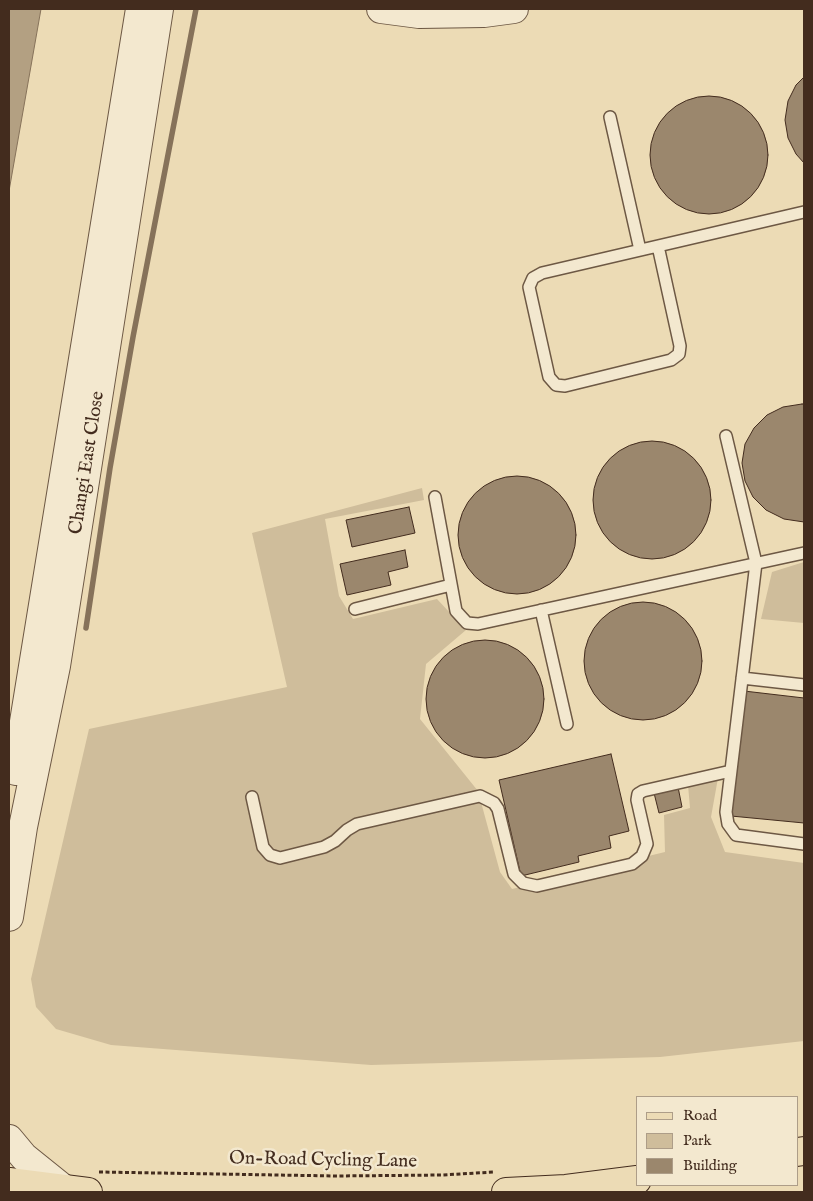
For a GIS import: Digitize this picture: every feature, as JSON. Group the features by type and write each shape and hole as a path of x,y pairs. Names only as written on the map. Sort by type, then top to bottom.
{"main road":[{"path":"500,1182 566,1189 636,1180"},
{"path":"9,1182 82,1185"}],"street":[{"name":"Changi East Close","path":"9,817 140,9"},
{"name":"Changi East Close","path":"9,917 23,827 56,666 160,9"},
{"path":"381,9 418,14 484,13 514,9"},
{"path":"9,1140 24,1157 82,1185"}],"lane":[{"path":"610,117 640,250"},
{"path":"658,246 680,346 679,354 671,360 565,386 556,385 549,377 529,288 533,278 542,273 804,212"},
{"path":"726,436 756,563 726,812 728,824 736,835 804,844"},
{"path":"435,497 456,611 467,622 478,624 804,553"},
{"path":"355,609 452,586"},
{"path":"541,610 567,724"},
{"path":"742,678 804,685"},
{"path":"252,797 263,847 270,855 280,858 324,847 357,824 480,796 494,803 498,809 514,874 523,883 537,886 632,864 642,856 647,844 637,800 638,794 642,791 731,770"}],"path":[{"name":"On-Road Cycling Lane","path":"82,1185 336,1176 443,1176 500,1182"}],"green space":[{"path":"422,488 424,500 325,519 339,596 353,619 437,599 466,630 426,664 420,719 478,791 500,872 512,889 665,852 664,815 690,808 688,785 718,778 711,817 725,852 804,863 804,1041 660,1057 371,1065 111,1045 56,1029 36,1007 31,979 89,729 287,687 252,533"},
{"path":"804,562 804,623 761,619 772,572"}],"shaded area":[{"path":"9,9 41,9 9,191"}],"building":[{"path":"804,77 804,163 796,154 788,138 785,120 788,101 796,85"},
{"path":"709,96 731,101 742,106 758,122 763,133 768,155 763,177 758,188 742,204 731,209 709,214 687,209 676,204 660,188 655,177 650,155 655,133 660,122 676,106 687,101"},
{"path":"804,404 804,522 784,519 766,510 753,497 745,481 742,463 745,444 754,428 767,415 783,407"},
{"path":"652,441 674,446 685,451 701,467 706,478 711,500 706,522 701,533 685,549 674,554 652,559 630,554 619,549 603,533 598,522 593,500 598,478 603,467 619,451 630,446"},
{"path":"517,476 539,481 550,486 566,502 571,513 576,535 571,557 566,568 550,584 539,589 517,594 495,589 484,584 468,568 463,557 458,535 463,513 468,502 484,486 495,481"},
{"path":"409,507 415,533 352,547 346,520"},
{"path":"405,550 408,567 388,572 391,585 347,595 340,564"},
{"path":"643,602 665,607 676,612 692,628 697,639 702,661 697,683 692,694 676,710 665,715 643,720 621,715 610,710 594,694 589,683 584,661 589,639 594,628 610,612 621,607"},
{"path":"485,640 507,645 518,650 534,666 539,677 544,699 539,721 534,732 518,748 507,753 485,758 463,753 452,748 436,732 431,721 426,699 431,677 436,666 452,650 463,645"},
{"path":"744,691 804,698 804,823 731,816"},
{"path":"611,754 629,831 609,836 611,848 578,856 579,862 521,876 499,780"},
{"path":"678,787 682,807 659,813 654,793"}],"waterway":[{"path":"86,628 110,468 133,337 196,9"}]}
